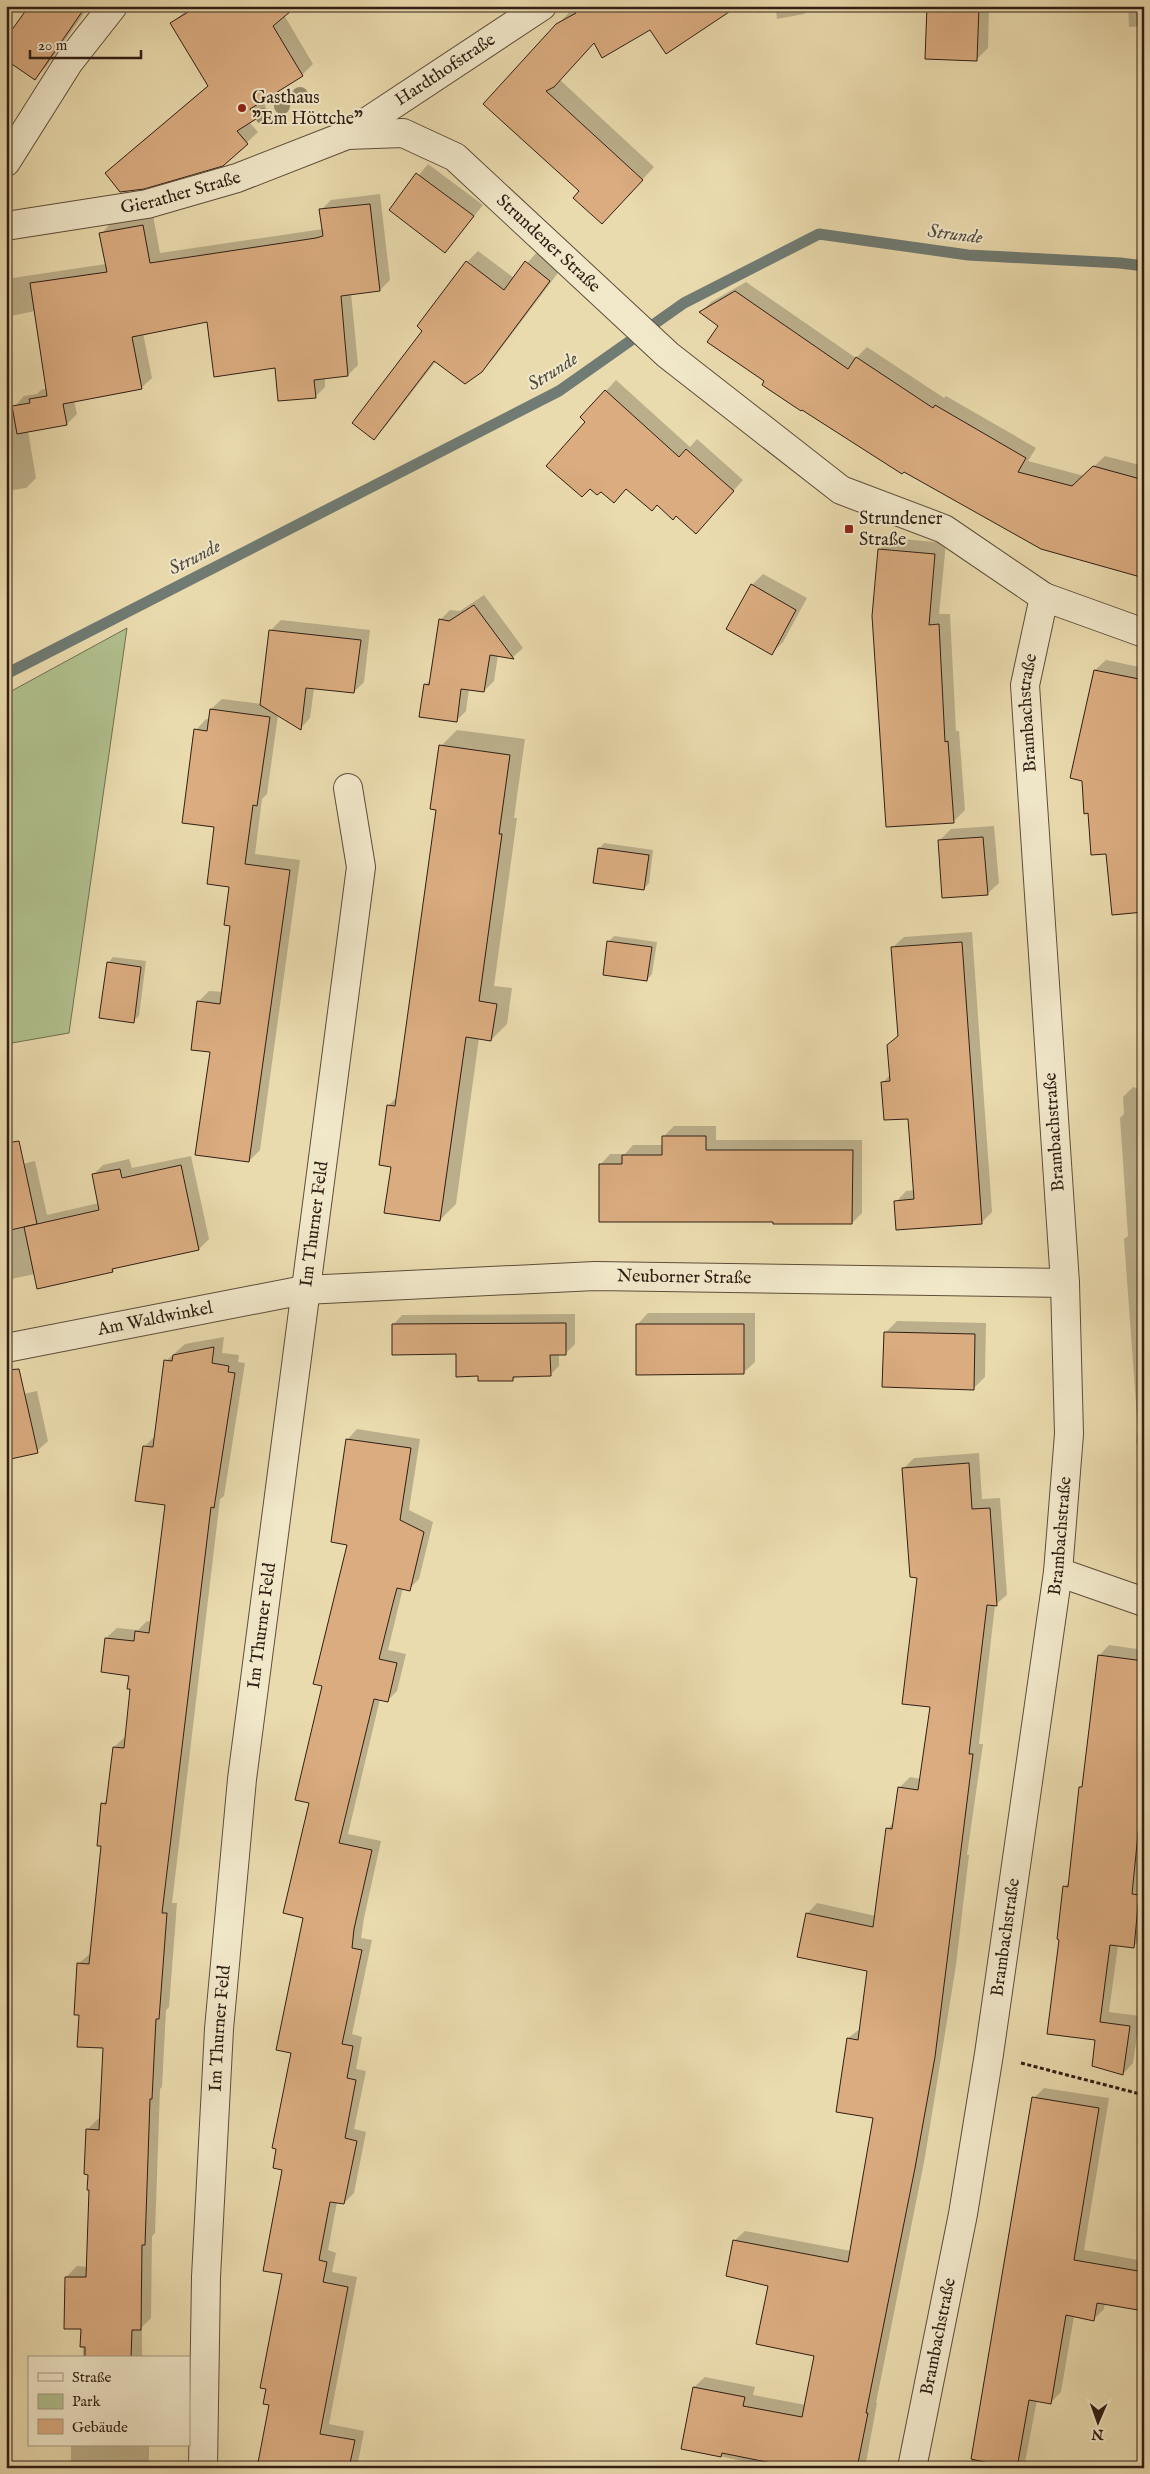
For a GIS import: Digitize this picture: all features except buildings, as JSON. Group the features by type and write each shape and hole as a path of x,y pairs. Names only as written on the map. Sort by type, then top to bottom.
{"street":[{"path":"6,162 69,62 113,6"},
{"name":"Hardthofstraße","path":"347,135 542,6"},
{"name":"Strundener Straße","path":"347,135 403,133 455,157 668,355 841,490 944,529 1044,596 1144,633"},
{"name":"Gierather Straße","path":"6,226 147,204 237,178 347,135"},
{"name":"Brambachstraße","path":"912,2468 963,2214 989,2054 1058,1572 1069,1434 1065,1283 1025,685 1044,596"},
{"name":"Im Thurner Feld","path":"203,2468 206,2277 219,2028 242,1779 360,867 348,788"},
{"name":"Neuborner Straße","path":"304,1290 595,1276 1065,1283"},
{"name":"Am Waldwinkel","path":"6,1348 304,1290"},
{"path":"1058,1572 1144,1602"}],"path":[{"path":"989,2054 1144,2095"}],"green space":[{"path":"127,628 69,1033 6,1044 6,694"}],"waterway":[{"name":"Strunde","path":"6,674 559,391 684,303 819,234 968,255 1144,266"}],"place":[{"name":"Gasthaus \"Em Höttche\"","path":"242,108"},
{"name":"Strundener Straße","path":"849,529"}]}
